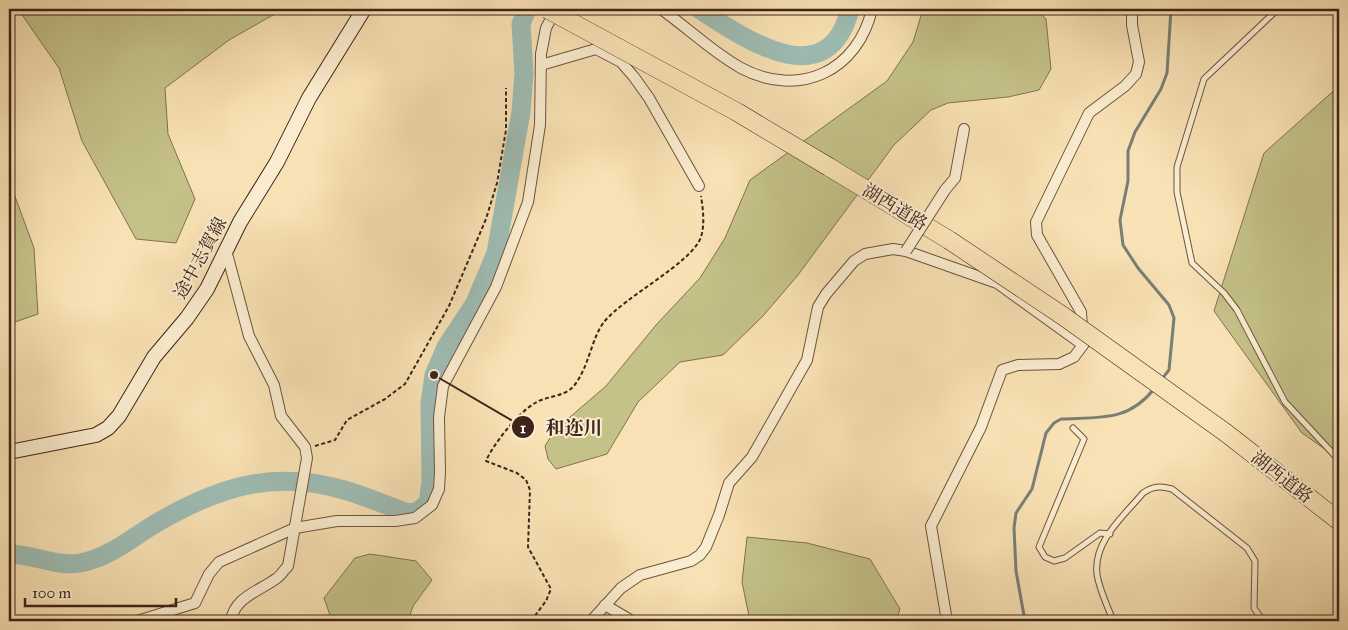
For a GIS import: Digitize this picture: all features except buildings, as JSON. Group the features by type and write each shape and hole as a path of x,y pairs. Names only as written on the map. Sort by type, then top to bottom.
{"highway":[{"name":"湖西道路","path":"547,9 737,112 949,240 1063,316 1226,433 1339,521"},
{"name":"湖西道路","path":"1226,433 1270,461 1339,512"}],"main road":[{"name":"途中志賀線","path":"9,452 96,436 108,428 119,416 163,344 187,318 207,289 226,250 277,162 309,98 364,9"}],"street":[{"path":"137,621 195,603 209,574 219,562 295,528 337,521 395,521 415,518 432,505 440,480 438,417 443,386 496,287 528,202 540,125 541,65 546,28 557,9"},
{"path":"661,9 742,69 766,77 807,79 837,66 860,43 868,29 872,9"},
{"path":"948,621 931,526 981,427 1002,370 1018,364 1059,364 1074,357 1083,345 1080,312 1037,235 1036,222 1090,113 1125,86 1136,74 1139,62 1132,25 1132,9"},
{"path":"541,65 596,49 621,62 649,98 700,186"},
{"path":"906,251 945,190 955,178 964,129"},
{"path":"590,621 605,605 640,575 691,561 700,555 706,547 729,483 752,457 807,360 817,313 826,294 854,261 865,254 894,249 906,251 997,283 1083,345"},
{"path":"226,250 249,336 274,385 281,416 305,447 308,458 288,566 277,578 249,595 239,604 231,621"},
{"path":"605,605 632,621"}],"lane":[{"path":"1278,9 1204,79 1177,167 1178,192 1192,263 1224,293 1236,310 1285,402 1339,460"},
{"path":"1073,428 1084,439 1039,547 1045,557 1054,561 1065,558 1100,532 1110,534"},
{"path":"1113,621 1097,574 1098,556 1102,543 1143,493 1160,486 1172,489 1247,548 1255,561 1254,608 1263,621"}],"path":[{"path":"305,447 325,444 335,440 347,420 385,399 406,384 450,306 486,219 496,183 506,130 506,88"},
{"path":"531,621 546,601 551,589 528,547 530,490 523,477 486,461 503,436 535,402 567,391 573,386 587,364 603,323 620,307 692,251 701,238 704,214 700,186"}],"shaded area":[{"path":"18,9 279,9 280,11 229,40 165,88 168,134 195,199 176,243 136,239 82,141 59,68"},
{"path":"923,9 1036,9 1046,19 1051,69 1039,90 1008,97 948,103 931,110 894,145 798,275 763,316 723,355 680,362 638,402 607,454 556,469 548,459 545,446 555,430 606,386 656,325 700,278 725,238 750,180 887,81 913,42"},
{"path":"1339,86 1339,459 1302,433 1214,311 1264,153"},
{"path":"9,180 34,248 38,314 9,324"},
{"path":"747,537 807,543 870,559 900,609 896,621 750,621 742,582"},
{"path":"370,554 416,561 432,580 413,606 408,621 332,621 324,598 355,558"}],"waterway":[{"path":"9,554 71,564 91,560 112,551 160,521 205,499 249,485 271,482 294,481 318,484 352,492 408,513 417,512 428,503 431,482 430,403 434,375 446,347 475,303 496,253 521,112 524,73 521,24 527,9"},
{"path":"699,9 739,34 761,45 784,53 805,56 824,50 839,35 850,9"},
{"path":"1161,380 1169,370 1174,318 1169,305 1138,268 1123,245 1120,220 1128,181 1128,151 1135,132 1161,89 1167,73 1171,9"},
{"path":"1025,621 1016,571 1014,528 1016,513 1032,489 1046,433 1054,423 1061,419 1112,416 1123,412 1144,400 1154,389"}],"place":[{"name":"和迩川","path":"434,375"}]}
